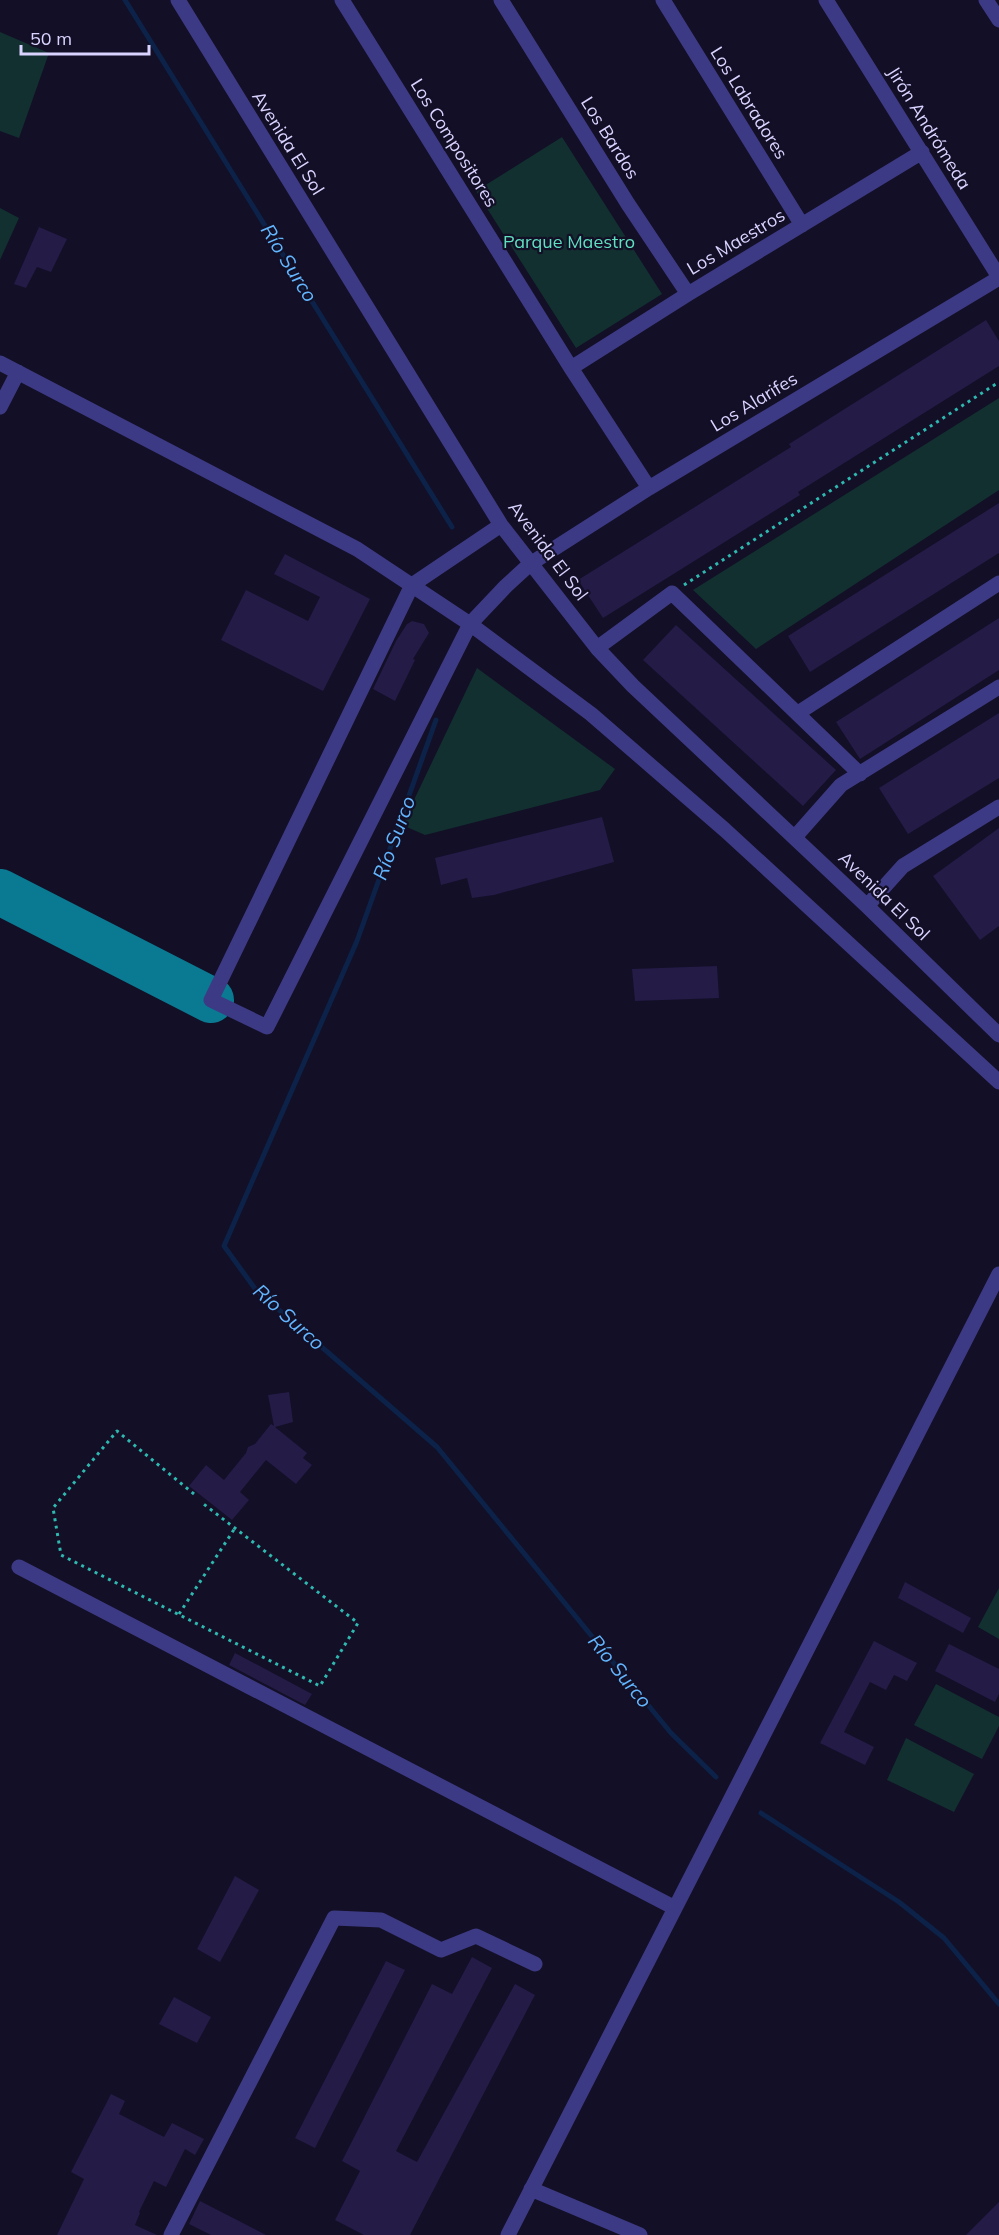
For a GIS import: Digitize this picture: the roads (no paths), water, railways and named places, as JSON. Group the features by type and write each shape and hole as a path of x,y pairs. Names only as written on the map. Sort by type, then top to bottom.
{"street":[{"name":"Avenida El Sol","path":"178,0 501,525 530,564 597,648 633,686 795,837 999,1035"},
{"name":"Los Compositores","path":"342,0 571,368 649,488"},
{"name":"Los Bardos","path":"501,0 628,204 688,294"},
{"name":"Los Labradores","path":"663,0 802,225"},
{"name":"Jirón Andrómeda","path":"826,0 999,277"},
{"path":"987,0 999,20"},
{"name":"Los Maestros","path":"571,368 688,294 922,153"},
{"name":"Los Alarifes","path":"412,585 212,1000 267,1027 471,624 530,564 649,488 999,277"},
{"path":"0,363 357,549 471,624 591,714 725,830 999,1082"},
{"path":"0,407 18,372"},
{"path":"412,585 501,525"},
{"path":"798,713 999,583"},
{"path":"597,648 672,593 860,774"},
{"path":"795,837 841,785 999,687"},
{"path":"867,906 903,866 999,807"},
{"path":"507,2235 999,1274"},
{"path":"19,1567 675,1908"},
{"path":"171,2235 334,1918 381,1920 441,1950 477,1936 535,1964"},
{"path":"531,2189 640,2235"}],"waterway":[{"name":"Río Surco","path":"125,0 452,527"},
{"name":"Río Surco","path":"436,720 357,941 224,1246 256,1290 437,1447 671,1733 716,1777"},
{"name":"Río Surco","path":"761,1813 899,1902 944,1938 999,2004"}],"park label":[{"name":"Parque Maestro","path":"569,242"}]}
